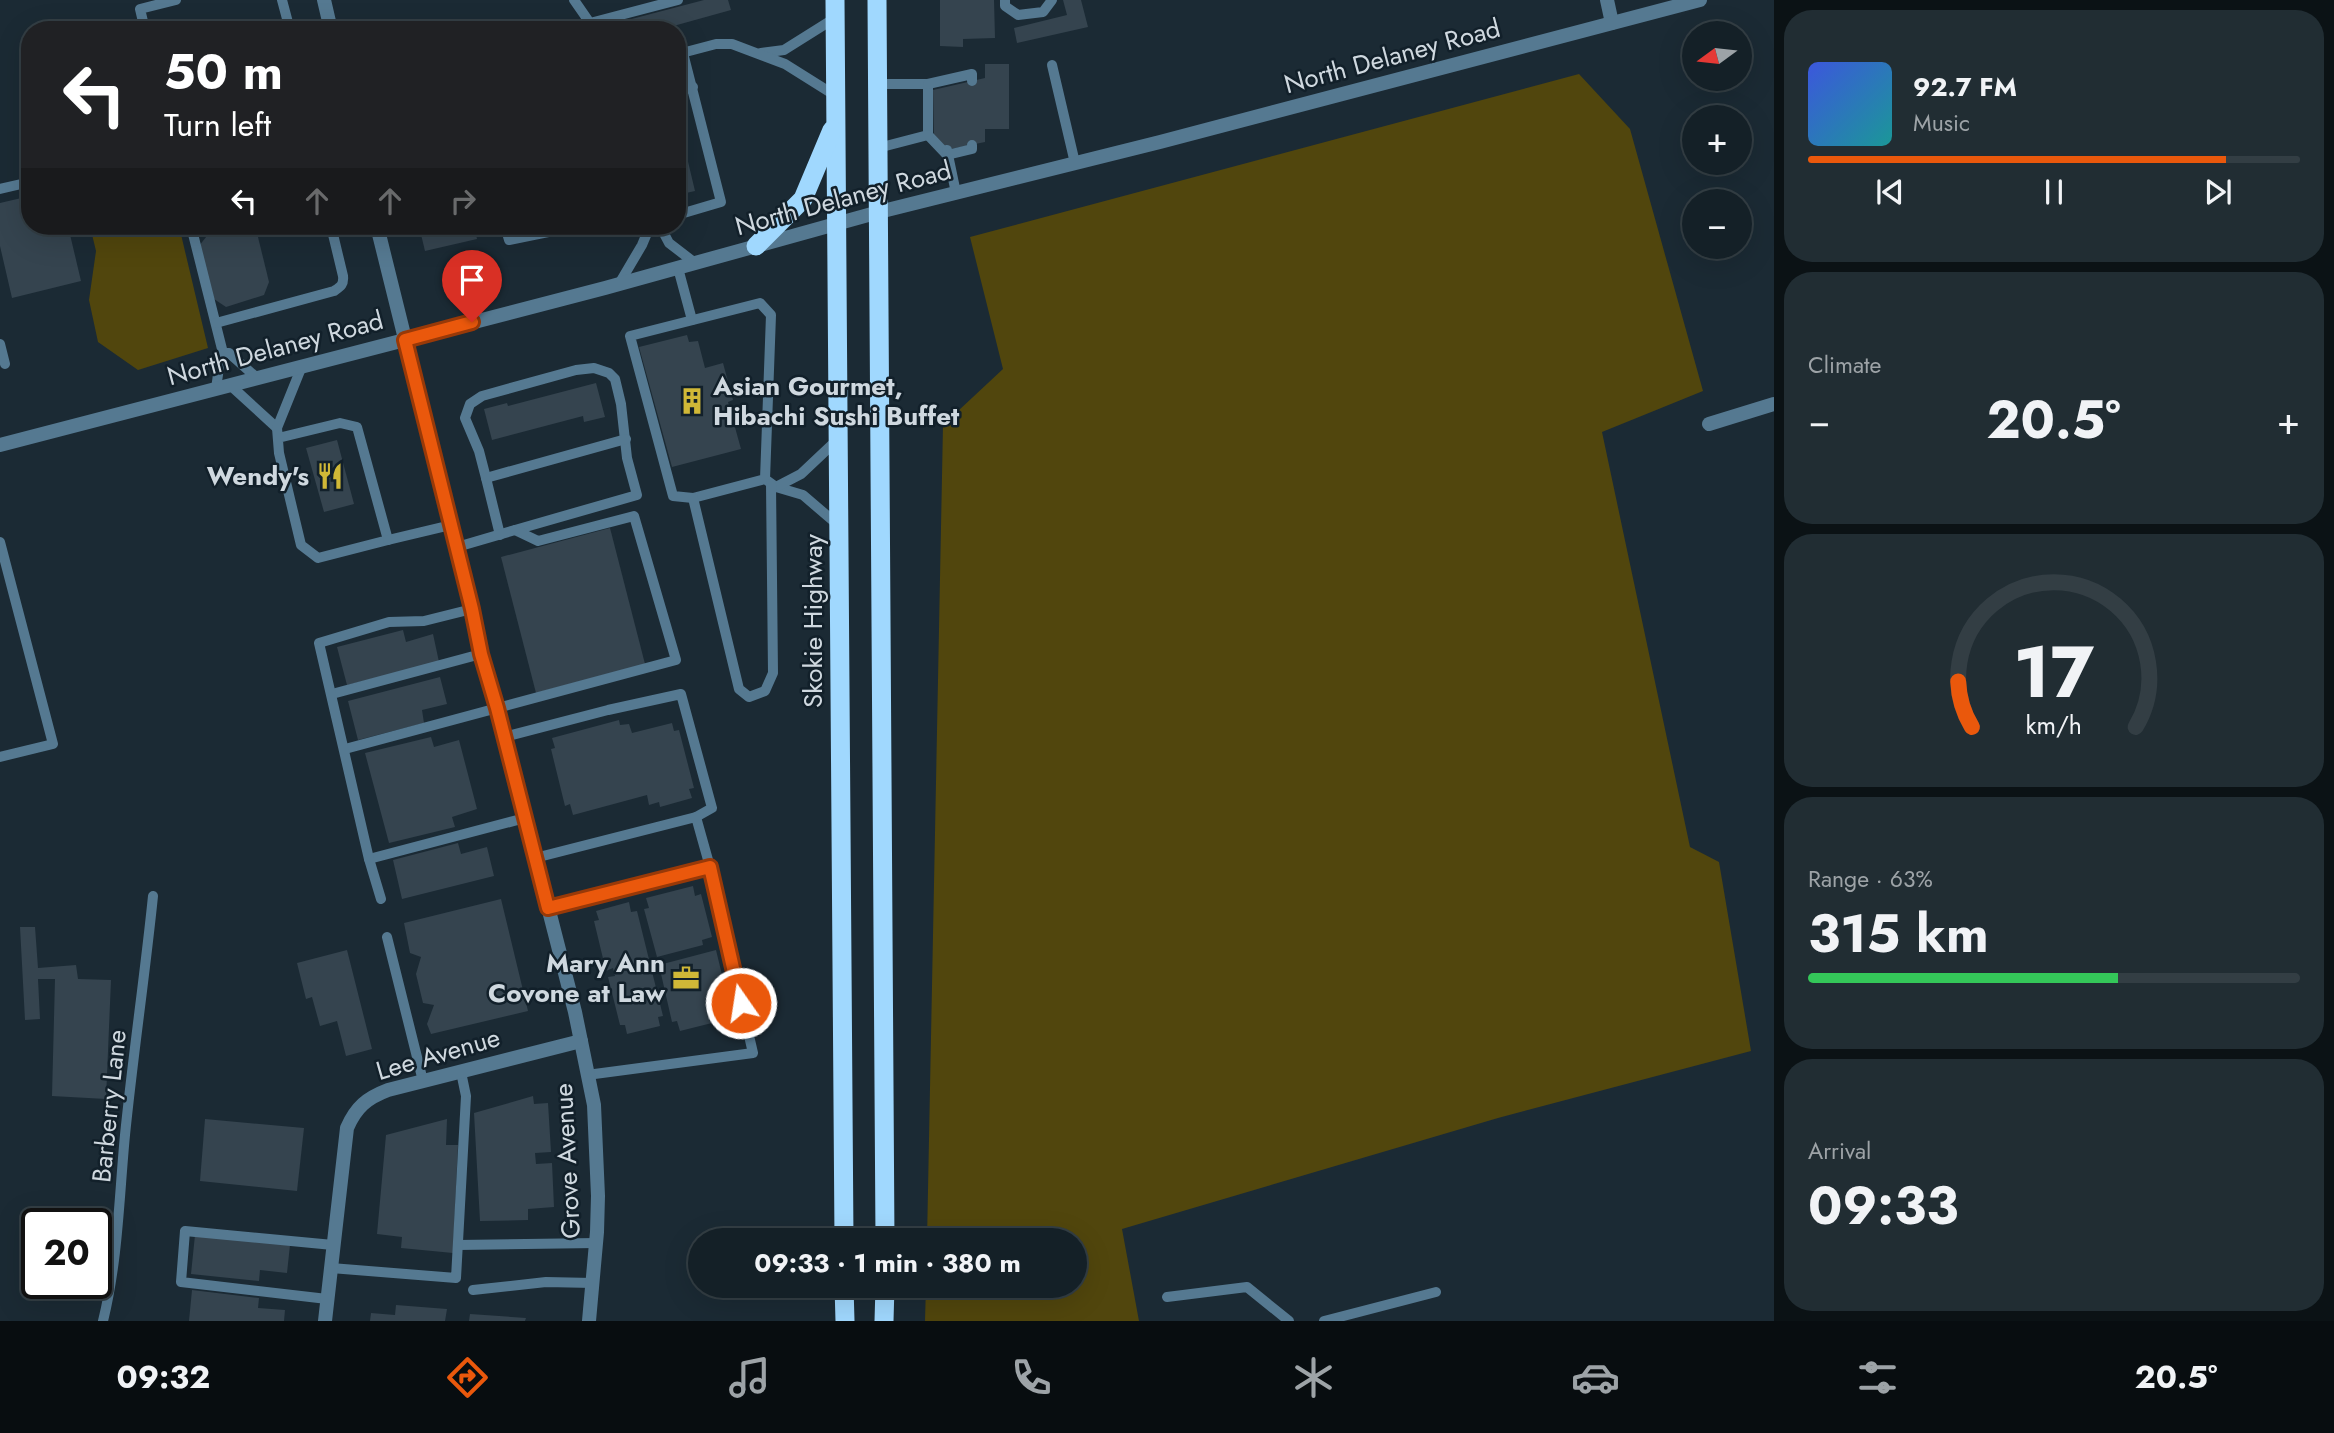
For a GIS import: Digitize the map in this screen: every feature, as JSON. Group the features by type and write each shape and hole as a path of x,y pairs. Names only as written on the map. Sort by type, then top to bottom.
{"highway":[{"path":"877,0 885,1228"},
{"name":"Skokie Highway","path":"836,9 844,1228"},
{"path":"756,246 803,199 836,120"},
{"path":"844,1298 845,1321"},
{"path":"884,1321 885,1298"}],"street":[{"path":"324,0 329,21"},
{"path":"1607,0 1612,23"},
{"name":"North Delaney Road","path":"0,445 619,284 879,212 1700,0"},
{"name":"Grove Avenue","path":"379,235 481,654 581,1041 594,1105 598,1196 589,1321"},
{"path":"1709,424 1774,404"},
{"name":"Lee Avenue","path":"325,1321 348,1128 360,1105 374,1096 423,1081 581,1041"}],"lane":[{"path":"143,21 140,9 176,0"},
{"path":"282,0 287,21"},
{"path":"574,0 589,21"},
{"path":"598,21 678,0"},
{"path":"1005,0 1005,6 1018,15 1043,12 1052,0"},
{"path":"757,53 784,50 836,9"},
{"path":"686,52 716,44 732,44 785,64 836,96"},
{"path":"1052,65 1075,163"},
{"path":"686,70 721,202 686,212"},
{"path":"878,84 947,83 972,74 972,81"},
{"path":"928,84 928,135 947,152 956,193"},
{"path":"686,90 692,88"},
{"path":"878,148 928,135"},
{"path":"947,152 972,149 972,145"},
{"path":"0,189 21,184"},
{"path":"193,235 223,353 220,360 223,387 278,433 340,423 357,427 388,540"},
{"path":"216,323 334,291 340,287 344,282 333,235"},
{"path":"508,235 509,240 534,235"},
{"path":"619,284 646,235"},
{"path":"665,235 669,243 695,263"},
{"path":"678,268 692,320"},
{"path":"694,498 739,689 749,697 765,691 773,673 771,483 771,315 760,303 630,336 673,496 694,498 771,483 801,474 838,439"},
{"path":"0,344 5,365"},
{"path":"223,353 229,353 257,378"},
{"path":"302,366 278,433 279,453 301,545 318,558 451,525"},
{"path":"457,547 500,535 637,495 627,458 615,379 604,369 576,370 482,396 470,404 465,418 479,451 500,535"},
{"path":"486,478 626,439"},
{"path":"771,483 803,495 839,526"},
{"path":"345,749 676,660 634,516 538,541 515,530"},
{"path":"0,542 53,744 0,757"},
{"path":"381,899 369,859 319,643 389,622 424,621 472,609"},
{"path":"332,694 481,654"},
{"path":"504,737 681,694 712,808 696,817 535,858"},
{"path":"587,1075 753,1053 696,817"},
{"path":"369,859 525,818"},
{"path":"548,908 710,867"},
{"name":"Barberry Lane","path":"103,1321 117,1252 125,1133 153,895"},
{"path":"387,937 423,1081"},
{"path":"331,1268 456,1278 466,1096 461,1072"},
{"path":"327,1299 181,1282 185,1231 333,1245"},
{"path":"458,1245 596,1243"},
{"path":"473,1290 546,1282 593,1283"},
{"path":"1167,1297 1247,1287 1289,1321"},
{"path":"1324,1321 1436,1292"}],"shaded area":[{"path":"1579,74 1630,129 1703,391 1602,432 1690,847 1719,862 1751,1051 1498,1118 1122,1229 1139,1321 925,1321 926,1298 1087,1298 1087,1228 927,1228 943,425 1003,369 970,237"},
{"path":"92,235 181,235 208,348 138,370 98,342 89,300 96,251"}],"building":[{"path":"704,0 728,0 731,10 686,22 624,21"},
{"path":"940,0 994,0 995,38 963,39 963,47 940,46"},
{"path":"1063,0 1081,0 1088,27 1017,43 1014,28 1067,15"},
{"path":"985,64 1009,64 1009,129 985,129 985,142 946,150 934,137 933,90 985,78"},
{"path":"686,153 695,191 686,193"},
{"path":"21,198 21,235 70,235 81,281 12,298 0,246 0,203"},
{"path":"208,235 257,235 269,282 264,295 226,307 211,297 199,246"},
{"path":"421,235 476,235 477,239 425,251"},
{"name":"Asian Gourmet, Hibachi Sushi Buffet","path":"687,335 689,342 698,341 705,368 723,363 733,400 728,402 741,449 672,467 639,347"},
{"path":"596,383 605,417 584,422 583,416 492,440 484,409 507,403 508,406"},
{"name":"Wendy's","path":"337,440 354,504 324,512 306,448"},
{"path":"610,528 645,664 536,693 501,557"},
{"path":"403,630 406,642 433,634 439,662 347,685 337,647"},
{"path":"440,677 447,704 422,710 424,723 358,740 348,701"},
{"path":"619,720 620,725 629,724 632,733 672,723 674,731 679,730 694,788 689,789 692,798 660,807 659,802 649,805 647,795 573,815 570,804 565,806 551,749 555,748 552,738"},
{"path":"431,737 434,747 459,740 477,809 452,817 455,827 389,843 365,753"},
{"path":"458,843 461,854 487,847 494,876 402,899 393,860"},
{"path":"693,886 695,896 701,894 712,937 702,940 703,945 657,957 644,909 649,908 646,898"},
{"path":"501,899 528,1011 431,1034 427,1024 434,1005 423,1003 416,974 421,957 410,953 404,923"},
{"path":"629,902 631,912 637,911 663,1016 658,1017 660,1026 627,1034 625,1025 620,1025 608,977 615,976 613,968 606,971 594,921 599,920 596,911"},
{"path":"20,927 35,927 38,968 76,965 78,979 111,980 106,1099 52,1096 55,979 38,979 40,1019 25,1020"},
{"path":"347,950 372,1049 346,1056 337,1021 320,1026 312,997 306,999 297,963"},
{"path":"716,950 730,1008 726,1009 728,1019 680,1031 677,1021 672,1022 659,965"},
{"path":"533,1096 534,1104 548,1103 551,1152 535,1153 536,1164 552,1163 554,1207 528,1209 528,1220 480,1221 474,1113"},
{"path":"205,1119 304,1128 297,1191 200,1181"},
{"path":"447,1119 446,1145 458,1145 453,1253 401,1248 402,1237 377,1234 386,1135"},
{"path":"195,1235 290,1245 287,1273 260,1270 259,1281 191,1274"},
{"path":"192,1290 259,1298 258,1308 285,1310 284,1321 189,1321"},
{"path":"396,1305 447,1309 445,1321 370,1321 371,1313 395,1315"},
{"path":"470,1314 526,1318 525,1321 469,1321"}],"place":[{"name":"Asian Gourmet, Hibachi Sushi Buffet","path":"692,401"},
{"name":"Wendy's","path":"330,476"},
{"name":"Mary Ann Covone at Law","path":"686,978"}],"route":[{"path":"472,322 405,340 481,654 548,908 710,867 741,1003"}]}
